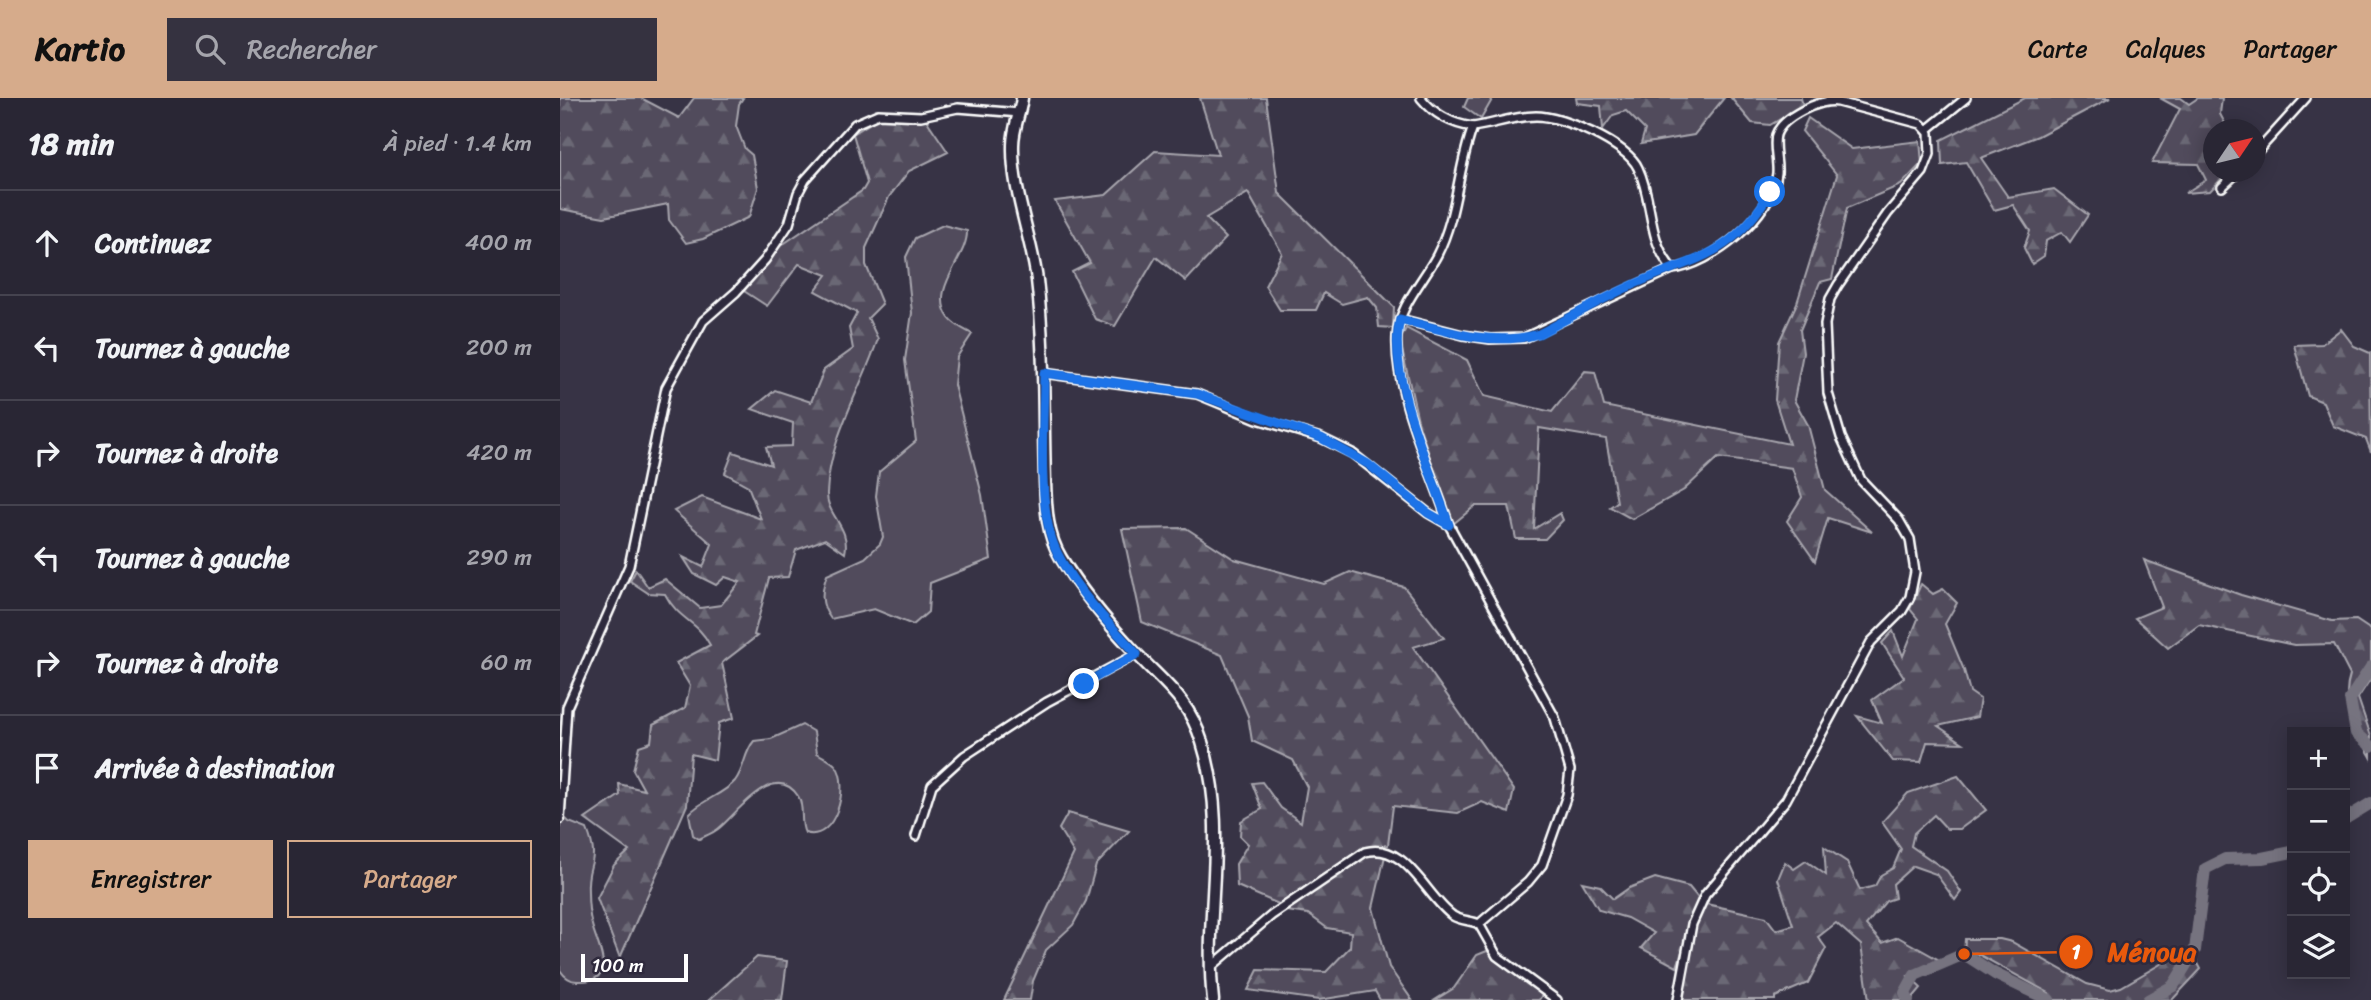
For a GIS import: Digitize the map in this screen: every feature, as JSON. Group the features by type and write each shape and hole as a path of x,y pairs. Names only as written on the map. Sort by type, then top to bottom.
{"street":[{"path":"1022,98 1014,134 1014,158 1037,277 1044,373 1045,480 1050,533 1062,559 1081,586 1137,654 1166,680 1184,702 1203,746 1218,842 1211,967 1213,1000"},
{"path":"1421,98 1438,114 1462,126 1473,127 1537,116 1565,122 1622,149 1639,169 1650,225 1672,269"},
{"path":"1928,129 1966,98"},
{"path":"2266,142 2306,98"},
{"path":"1400,319 1462,335 1490,339 1524,338 1720,249 1743,231 1758,214 1775,181 1776,136 1779,130 1812,105 1830,100 1921,124 1928,129 1930,154 1923,172 1888,213 1830,299 1824,351 1828,393 1849,458 1867,487 1899,520 1910,540 1914,572 1910,597 1902,611 1871,642 1786,800 1705,895 1692,924 1678,1000"},
{"path":"560,819 567,707 629,566 666,388 703,321 736,292 765,260 789,223 805,180 855,124 877,114 921,116 958,108 1020,113"},
{"path":"1462,126 1469,138"},
{"path":"1473,127 1457,202 1445,236 1400,319 1397,344 1404,388 1449,525 1555,718 1570,770 1567,795 1542,865 1528,882 1479,924"},
{"path":"2222,187 2227,182"},
{"path":"1044,373 1197,394 1321,438 1368,464 1428,513 1449,525"},
{"path":"916,836 932,785 964,756 1047,702 1137,654"},
{"path":"1211,967 1272,915 1365,852 1373,850 1391,855 1409,868 1456,918 1479,924 1497,956 1558,1000"}],"green space":[{"path":"560,98 641,98 679,118 694,98 743,98 739,104 736,126 745,149 752,155 758,188 749,217 703,239 686,243 669,220 668,204 604,217 560,209"},
{"path":"1200,98 1266,98 1279,193 1394,307 1393,328 1379,327 1377,308 1368,297 1342,304 1324,293 1316,310 1280,310 1265,286 1282,253 1248,193 1206,218 1226,238 1186,281 1156,257 1115,326 1095,319 1072,272 1090,263 1055,201 1106,195 1155,151 1218,155"},
{"path":"1468,98 1493,98 1481,119 1464,107"},
{"path":"1576,98 1724,98 1694,135 1641,144 1645,130 1626,111 1613,115 1603,129 1601,106 1577,103"},
{"path":"1731,98 1801,98 1803,106 1770,125 1752,123"},
{"path":"2025,98 2110,98 2038,136 1981,158 2008,197 2054,189 2088,215 2070,242 2062,232 2046,241 2044,256 2032,264 2024,248 2030,231 2013,205 1994,210 1966,162 1942,165 1941,140"},
{"path":"2160,98 2181,98 2189,104 2198,98 2222,98 2220,114 2223,119 2203,119 2203,174 2198,164 2152,163 2180,109"},
{"path":"880,117 925,118 948,152 909,171 889,197 866,248 866,265 882,304 868,318 878,339 833,453 827,493 830,508 845,536 845,553 825,539 796,550 788,577 769,578 754,635 757,636 722,663 734,718 719,723 715,760 691,754 687,805 620,958 597,898 614,865 629,851 585,819 620,795 619,784 644,790 633,770 639,746 651,742 653,725 685,708 690,686 676,663 710,645 705,636 676,610 665,594 648,593 630,581 636,570 648,587 665,579 700,608 721,605 740,582 725,577 716,585 694,574 683,557 703,567 712,544 674,511 702,497 761,519 748,486 725,473 733,452 771,465 766,447 792,446 793,423 752,409 775,390 811,402 824,370 853,349 849,328 857,313 815,291 827,275 799,264 767,306 744,291 776,249 863,190 867,183 853,134"},
{"path":"1808,118 1852,149 1920,141 1922,163 1901,185 1847,208 1832,279 1820,282 1800,330 1803,353 1794,400 1808,425 1825,490 1872,532 1828,518 1815,561 1787,521 1802,497 1792,468 1718,458 1684,490 1632,519 1610,507 1617,502 1606,439 1539,428 1534,529 1560,513 1563,520 1545,539 1516,539 1509,506 1475,506 1453,524 1419,425 1400,341 1406,328 1467,360 1484,396 1552,412 1585,371 1595,372 1604,406 1789,444 1775,400 1779,342 1797,303 1837,175 1802,131"},
{"path":"2203,182 2219,182 2210,191 2185,193"},
{"path":"943,225 967,231 962,252 950,274 943,296 944,307 951,321 972,334 957,357 954,385 982,495 991,559 930,583 928,612 913,625 874,609 831,619 823,598 827,575 865,558 880,544 883,537 876,496 879,472 916,441 905,360 912,313 906,257 915,238"},
{"path":"2341,329 2354,346 2370,353 2371,452 2366,439 2333,426 2323,402 2308,396 2294,345 2322,344"},
{"path":"1186,528 1234,559 1324,584 1350,572 1404,587 1444,638 1413,647 1514,790 1509,813 1482,802 1458,813 1393,806 1388,845 1363,847 1281,905 1237,886 1236,864 1248,844 1240,836 1241,821 1262,809 1252,783 1262,782 1281,808 1301,822 1307,787 1293,760 1252,741 1248,716 1222,655 1142,622 1122,529"},
{"path":"2144,560 2241,595 2332,621 2356,620 2371,630 2371,678 2358,698 2371,736 2371,757 2351,718 2347,697 2350,675 2334,644 2294,645 2199,625 2168,648 2135,618 2162,607"},
{"path":"1921,584 1933,594 1943,589 1957,603 1945,624 1970,692 1980,699 1977,717 1938,726 1963,743 1927,742 1921,762 1893,761 1857,716 1882,723 1872,700 1904,677 1882,643 1893,631 1903,656 1918,619 1910,609"},
{"path":"802,725 814,732 817,753 834,764 840,774 841,798 832,821 825,829 816,834 805,833 798,796 788,786 778,784 756,793 714,832 699,839 693,835 689,814 735,781 754,741 771,739"},
{"path":"1958,776 1986,810 1960,829 1947,829 1934,815 1914,833 1911,846 1947,871 1961,892 1955,900 1936,874 1913,866 1893,884 1895,898 1886,901 1866,925 1882,943 1898,937 1941,961 1908,976 1921,988 1911,1000 1869,1000 1861,945 1836,923 1818,937 1826,948 1808,983 1775,997 1775,1000 1683,1000 1694,927 1706,904 1766,917 1776,930 1793,925 1778,879 1785,862 1794,869 1806,861 1826,875 1824,847 1847,862 1860,890 1875,886 1881,875 1893,868 1901,849 1882,822 1908,793"},
{"path":"560,813 569,822 587,829 593,850 588,904 603,962 599,976 590,980 572,980 560,970"},
{"path":"1068,813 1129,831 1096,865 1086,901 1073,925 1046,950 1033,981 1030,1000 1004,1000 1074,853 1059,829"},
{"path":"1366,854 1385,856 1373,908 1389,967 1412,1000 1380,1000 1375,991 1319,1000 1248,990 1258,970 1326,972 1350,947 1351,932 1327,928 1308,914 1287,911"},
{"path":"1655,878 1689,887 1699,899 1677,967 1641,948 1654,933 1627,918 1599,910 1582,882 1600,886 1613,899 1629,888"},
{"path":"1965,939 2000,939 2012,942 2087,984 2110,990 2121,987 2171,958 2195,958 2201,969 2172,1000 2052,1000 2049,993 1976,953 1964,954"},
{"path":"1487,951 1542,995 1539,1000 1435,1000 1454,988 1477,955"},
{"path":"757,957 787,961 782,1000 709,1000"}],"waterway":[{"path":"2371,667 2350,699 2356,733 2371,746"},
{"path":"2350,816 2371,803"},
{"path":"2148,1000 2173,986 2195,950 2205,869 2225,859 2262,858 2287,853"},
{"path":"1908,1000 1905,993 1915,975 1964,954 1995,974 2049,1000"}],"place":[{"name":"Ménoua","path":"1964,954"}],"route":[{"path":"1084,684 1137,654 1081,586 1062,559 1050,533 1045,480 1044,373 1197,394 1257,418 1321,438 1352,453 1428,513 1449,525 1404,388 1397,344 1400,319 1462,335 1490,339 1524,338 1539,334 1624,289 1720,249 1735,239 1758,214 1770,192"}]}
